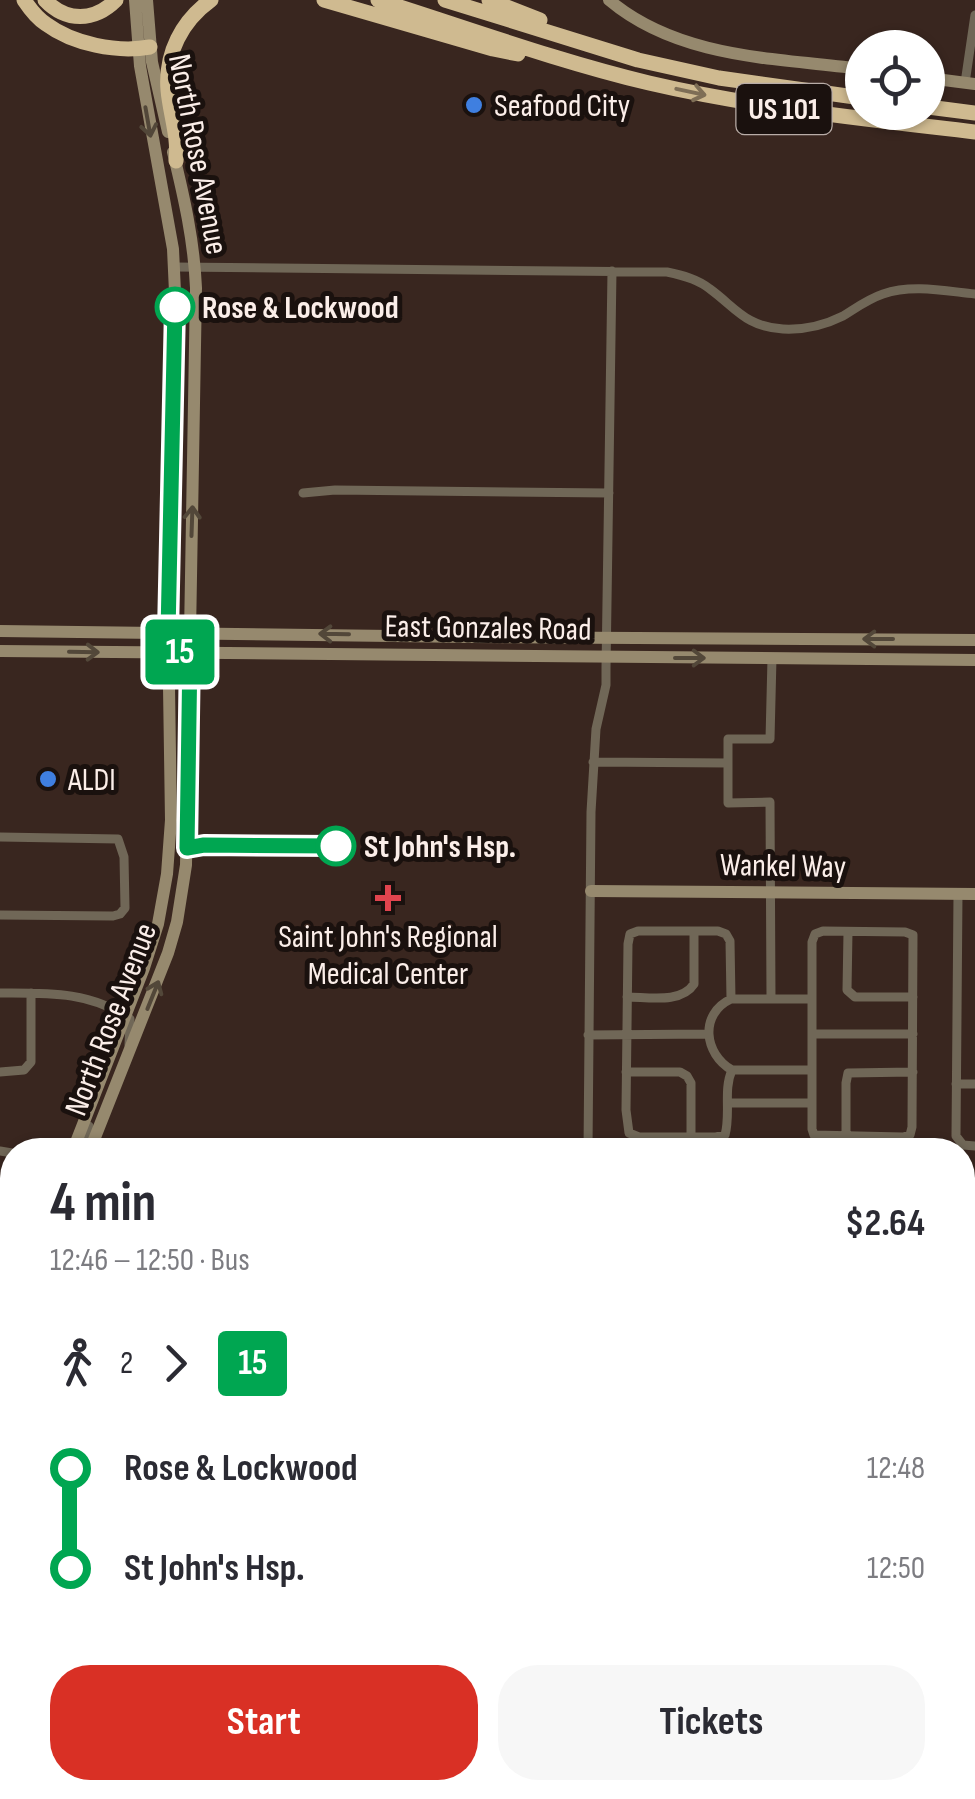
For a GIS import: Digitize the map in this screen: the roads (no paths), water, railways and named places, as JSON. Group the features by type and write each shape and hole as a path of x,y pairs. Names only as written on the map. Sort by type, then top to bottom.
{"highway":[{"path":"24,0 46,24 75,39 103,46 144,48"},
{"path":"45,0 68,16 83,18 100,13 116,0"},
{"path":"176,162 178,146 167,74 171,54 186,23 211,0"},
{"path":"324,0 493,48 596,69"},
{"name":"US 101","path":"378,0 648,82 748,103 975,132"},
{"name":"US 101","path":"445,0 638,60 719,78 845,96"},
{"path":"489,0 542,21 563,38"},
{"path":"945,108 975,112"}],"main road":[{"name":"North Rose Avenue","path":"93,1138 168,953 180,900 188,832 194,266 186,202 144,48 135,0"},
{"name":"North Rose Avenue","path":"78,1138 158,924 171,820 168,626 175,292 173,249 145,103 147,0"},
{"path":"609,0 648,27 703,48 845,68"},
{"path":"945,80 972,83"},
{"name":"East Gonzales Road","path":"0,634 190,626 471,637 975,640"},
{"path":"384,657 398,644 459,644 471,637"},
{"name":"East Gonzales Road","path":"0,651 169,652 190,660 975,660"},
{"name":"Wankel Way","path":"591,890 975,894"}],"street":[{"path":"972,83 975,15"},
{"path":"174,267 667,272 708,287 744,318 780,329 823,324 870,298 900,289 975,294"},
{"path":"588,1138 593,762 607,657 612,271"},
{"path":"303,493 610,492"},
{"path":"770,998 770,802 728,802 728,739 770,740 772,658"},
{"path":"593,762 728,762"},
{"path":"0,837 118,840 124,857 125,908 110,916 0,915"},
{"path":"958,894 958,1138"},
{"path":"627,996 672,997 690,991 694,984 694,931"},
{"path":"848,932 847,990 855,997 913,997"},
{"path":"848,932 913,935 912,1127 903,1137 815,1136 812,1130 814,934 848,932"},
{"path":"731,999 730,942 724,933 630,934 626,1072 626,1125 630,1134 725,1135 732,1070"},
{"path":"0,993 70,994 124,1015 132,1022 129,1052"},
{"path":"0,1072 24,1070 31,1062 31,993"},
{"path":"812,998 731,999 714,1013 708,1034 715,1055 732,1070 812,1070"},
{"path":"588,1035 708,1034"},
{"path":"812,1034 913,1034"},
{"path":"626,1072 680,1072 687,1076 692,1083 691,1136"},
{"path":"846,1137 848,1073 913,1072"},
{"path":"956,1084 975,1084"},
{"path":"85,1138 98,1100 96,1090"},
{"path":"728,1102 812,1103"}],"place":[{"name":"Seafood City","path":"474,105"},
{"name":"Rose & Lockwood","path":"175,307"},
{"name":"ALDI","path":"48,779"},
{"name":"St John's Hsp.","path":"336,846"},
{"name":"Saint John's Regional Medical Center","path":"388,898"}]}
